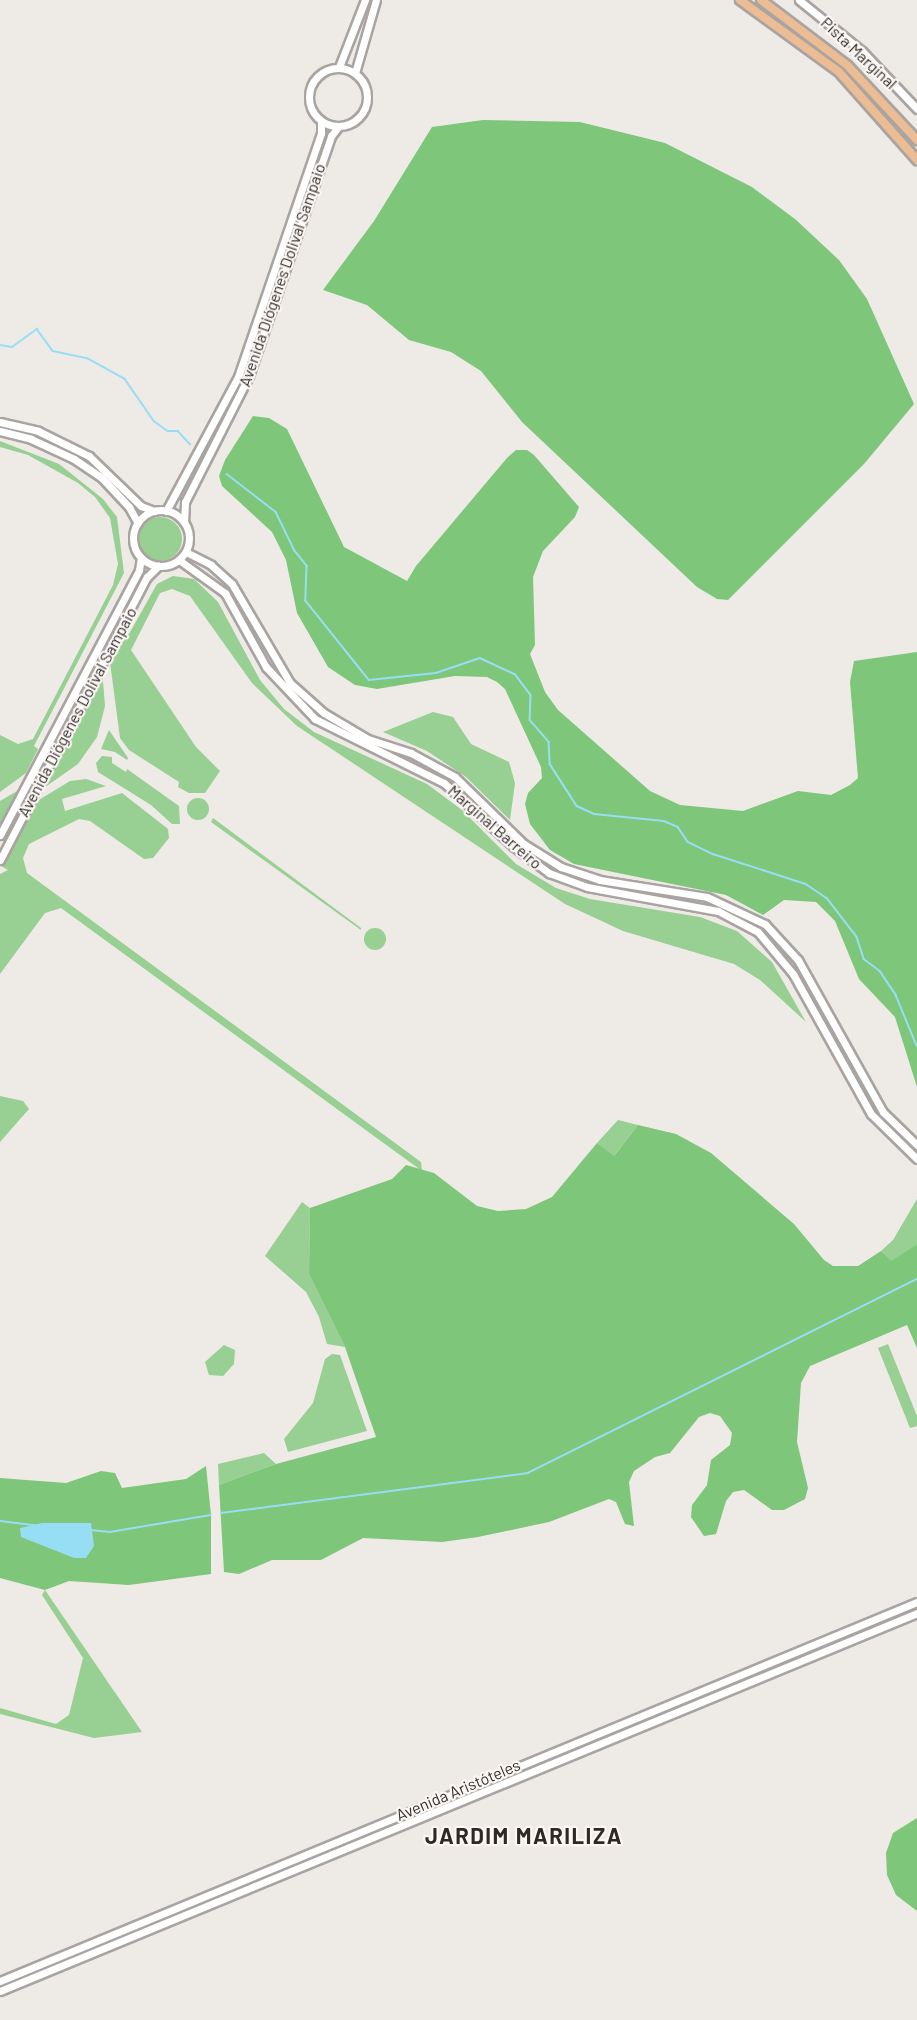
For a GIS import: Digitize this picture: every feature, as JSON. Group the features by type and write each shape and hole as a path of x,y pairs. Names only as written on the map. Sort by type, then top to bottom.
{"highway":[{"path":"740,0 839,72 917,160"},
{"path":"761,0 847,65 917,140"}],"street":[{"path":"339,67 365,0"},
{"path":"356,73 376,0"},
{"name":"Pista Marginal","path":"799,0 862,51 917,109"},
{"path":"339,67 356,73 367,90 365,110 354,122 338,126 321,121 310,106 310,87 321,72 339,67"},
{"name":"Avenida Diógenes Dolival Sampaio","path":"166,511 238,377 321,133 321,121"},
{"name":"Avenida Diógenes Dolival Sampaio","path":"184,522 185,502 249,376 331,136 338,126"},
{"path":"0,422 38,431 66,443 88,456 141,506 154,511 166,511 184,522 189,537 186,552 179,560 158,566 141,558 134,543 138,523 129,507 102,478 74,459 31,439 0,431"},
{"path":"138,523 154,511"},
{"name":"Marginal Barreiro","path":"186,552 211,565 232,584 290,683 324,713 369,739 411,753 455,777 524,844 561,867 600,880 707,897 736,908 765,924 798,960 883,1112 917,1145"},
{"name":"Avenida Diógenes Dolival Sampaio","path":"0,835 140,570 141,558"},
{"name":"Marginal Barreiro","path":"179,560 225,593 266,667 315,719 444,783 514,847 549,873 587,887 718,911 758,932 793,974 871,1114 917,1159"},
{"name":"Avenida Diógenes Dolival Sampaio","path":"0,860 147,577 158,566"},
{"name":"Avenida Aristóteles","path":"0,1981 917,1602"},
{"name":"Avenida Aristóteles","path":"0,1991 917,1613"}],"green space":[{"path":"483,120 580,122 665,143 752,187 795,219 839,260 867,299 914,404 864,464 728,600 717,599 697,587 522,422 481,371 451,352 409,340 367,305 323,290 374,221 432,127"},
{"path":"253,416 269,418 287,429 344,547 407,581 416,566 507,458 516,450 527,450 534,455 579,507 575,517 543,551 533,577 535,645 530,654 545,692 558,710 650,791 680,805 743,811 798,791 831,795 850,785 858,778 850,682 854,661 917,652 917,1087 895,1017 859,979 835,921 816,902 784,900 763,915 726,895 574,864 550,850 530,824 525,804 528,793 542,778 541,767 505,689 497,682 487,677 455,676 377,689 355,685 328,667 297,613 286,560 272,532 222,486 219,476 225,460"},
{"path":"0,441 59,464 103,499 117,517 124,573 34,746 38,749 26,773 0,792 0,735 18,744 33,739 113,585 118,564 110,518 95,497 78,483 28,455 0,447"},
{"path":"160,517 168,518 176,523 181,531 181,547 176,555 168,560 160,561 152,560 144,555 139,547 138,539 139,531 144,523 152,518"},
{"path":"173,576 194,579 218,602 260,680 284,709 314,732 427,784 462,810 516,864 556,888 590,899 700,917 737,931 772,962 806,1022 760,980 734,964 623,931 565,904 297,726 252,683 190,596 172,589 160,593 131,650 196,747 220,771 205,793 189,793 178,787 179,782 129,750 120,738 110,662 123,632 129,634 157,584"},
{"path":"102,669 105,706 97,737 78,764 41,790"},
{"path":"433,712 453,717 471,744 509,762 515,783 510,820 466,777 427,751 383,732"},
{"path":"109,730 128,758 127,760 115,752 101,749"},
{"path":"102,756 112,757 112,763 126,772 127,769 179,806 180,824 172,824 151,805 98,772 96,763"},
{"path":"86,779 106,786 62,799 65,811 122,793 168,829 169,838 153,858 144,859 90,821 79,819 29,844 23,858 27,873 421,1162 422,1171 61,908 45,913 0,974 0,874 8,870 1,866 34,803 70,781"},
{"path":"19,790 0,826 0,801"},
{"path":"198,798 208,805 209,809 202,819 198,820 188,813 187,809 194,799"},
{"path":"213,818 361,928 361,930 211,822"},
{"path":"375,928 383,931 386,939 383,947 375,950 367,947 364,939 367,931"},
{"path":"0,1096 23,1101 29,1109 0,1142"},
{"path":"618,1120 638,1125 613,1157 597,1143"},
{"path":"638,1125 676,1134 711,1153 794,1224 824,1260 833,1266 858,1266 881,1251 891,1261 917,1244 917,1348 907,1325 810,1366 801,1383 797,1442 808,1488 805,1499 784,1510 772,1510 744,1490 733,1492 726,1501 716,1534 704,1536 691,1517 692,1505 707,1485 711,1460 730,1445 732,1433 720,1416 710,1413 699,1417 670,1453 655,1457 634,1471 629,1482 634,1526 625,1524 616,1502 609,1499 549,1522 478,1537 442,1542 363,1538 321,1560 272,1560 239,1574 224,1572 219,1485 276,1464 376,1437 345,1347 309,1274 310,1208 392,1179 406,1165 434,1173 477,1206 498,1211 526,1209 552,1197 597,1143 614,1156"},
{"path":"917,1199 917,1244 890,1262 881,1251 893,1240"},
{"path":"302,1202 310,1208 309,1274 345,1347 327,1344 319,1317 306,1292 265,1256"},
{"path":"888,1344 917,1416 917,1426 910,1428 878,1348"},
{"path":"224,1345 235,1350 234,1364 223,1376 209,1375 205,1362"},
{"path":"332,1354 340,1355 367,1431 288,1452 284,1439 313,1403 325,1359"},
{"path":"264,1453 276,1464 219,1485 218,1464"},
{"path":"206,1466 211,1515 211,1574 129,1585 69,1581 45,1590 0,1578 0,1478 66,1483 101,1471 115,1473 122,1488 186,1479"},
{"path":"45,1590 142,1732 94,1738 0,1714 0,1708 56,1724 69,1715 83,1658 42,1595"},
{"path":"917,1818 917,1911 896,1895 887,1875 886,1853 893,1833"}],"water":[{"path":"42,1523 91,1523 94,1546 86,1558 74,1558 21,1537 20,1528"}],"waterway":[{"path":"0,345 12,347 37,329 53,351 87,358 125,379 154,421 168,431 178,431 190,444"},
{"path":"227,474 276,512 295,551 307,566 306,601 369,680 436,673 480,658 515,674 531,695 530,720 549,742 550,764 577,806 594,814 664,821 678,827 688,842 713,854 806,884 827,898 857,937 864,959 880,971 896,995 917,1046"},
{"path":"221,1513 528,1473 917,1279"},
{"path":"91,1530 110,1532 211,1515"},
{"path":"0,1521 35,1525"}],"district":[{"name":"JARDIM MARILIZA","path":"524,1836"}]}
